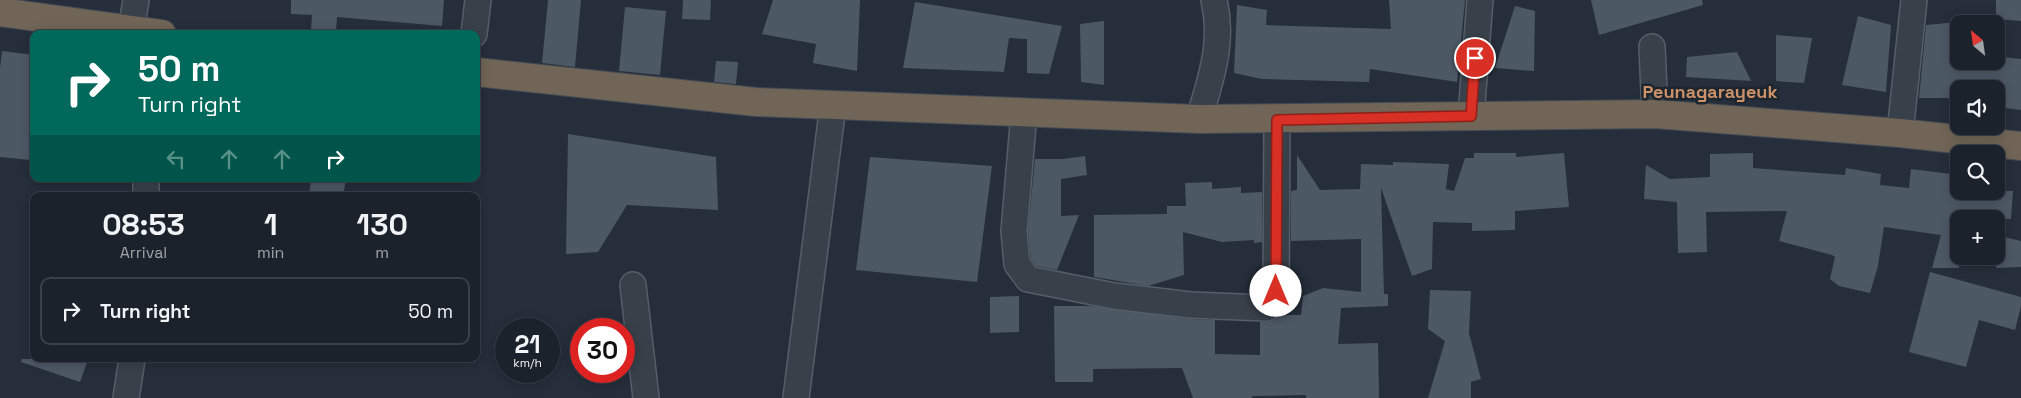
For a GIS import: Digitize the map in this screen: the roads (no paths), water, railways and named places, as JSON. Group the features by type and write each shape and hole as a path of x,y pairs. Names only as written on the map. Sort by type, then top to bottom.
{"highway":[{"path":"0,12 131,30"},
{"path":"480,72 756,102 834,106 1277,120 1655,114 1900,133 2021,146"}],"street":[{"path":"131,30 136,0"},
{"path":"474,30 478,0"},
{"path":"1199,119 1216,62 1218,37 1214,0"},
{"path":"1471,116 1480,0"},
{"path":"1900,133 1914,0"},
{"path":"1652,47 1655,114"},
{"path":"796,398 834,106"},
{"path":"1024,113 1014,231 1017,264 1028,279 1114,296 1191,304 1266,308 1272,304 1276,296 1277,120"},
{"path":"633,285 646,398"},
{"path":"126,398 132,362"}],"district":[{"name":"Peunagarayeuk","path":"1710,92"}]}
